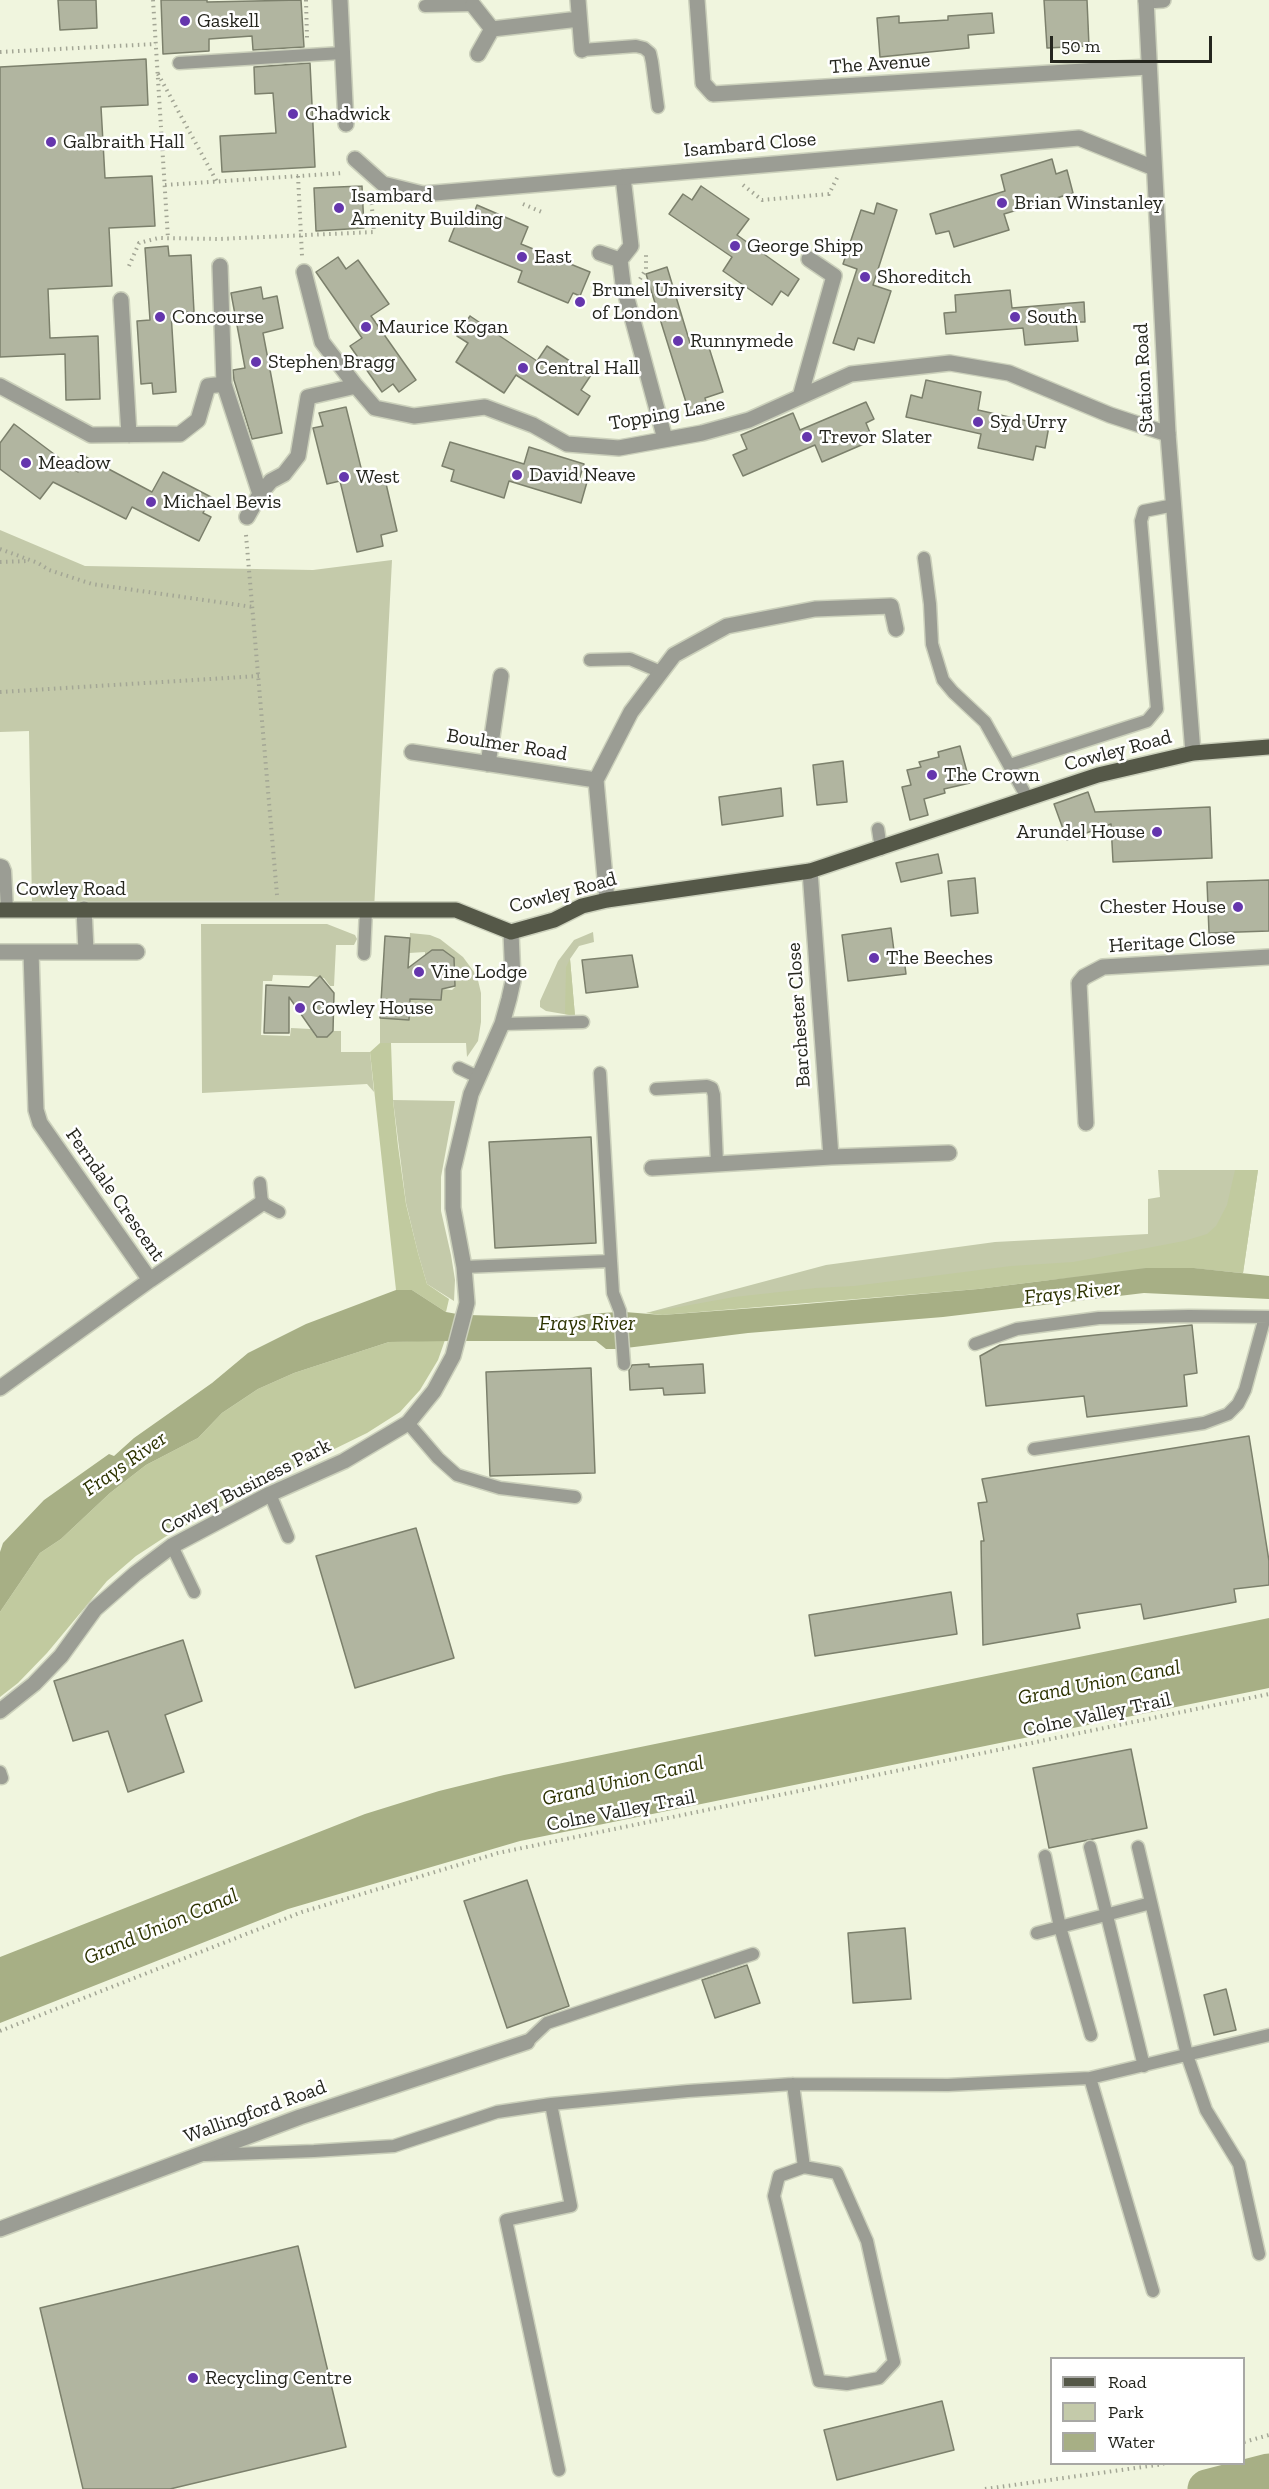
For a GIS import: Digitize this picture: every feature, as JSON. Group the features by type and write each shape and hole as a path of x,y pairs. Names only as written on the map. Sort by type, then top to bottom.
{"main road":[{"name":"Cowley Road","path":"3,910 456,910 511,932 554,920 582,906 607,900 810,871 1098,775 1193,753 1269,747"}],"street":[{"path":"340,0 346,124"},
{"path":"578,0 582,50"},
{"name":"The Avenue","path":"697,0 703,83 713,94 1148,67"},
{"path":"1146,0 1163,0"},
{"name":"Station Road","path":"1146,0 1168,434 1193,753"},
{"path":"473,4 492,29"},
{"path":"492,29 579,19"},
{"path":"478,54 492,29"},
{"name":"Isambard Close","path":"353,166 383,184 423,194 1079,138 1154,168"},
{"path":"623,177 631,246 620,260 622,284 665,439"},
{"path":"600,252 620,260"},
{"path":"800,397 834,276 809,259"},
{"name":"Topping Lane","path":"304,264 322,342 375,408 414,416 485,407 533,426 567,444 619,448 702,433 748,420 851,374 950,363 1009,373 1110,415 1168,434"},
{"path":"220,266 224,384 260,494"},
{"path":"121,300 129,435"},
{"path":"0,386 91,435 129,435 180,434 198,420 208,386 224,384"},
{"path":"247,517 260,494 272,481 284,474 298,456 308,397 356,386"},
{"path":"607,900 596,780 631,712 674,655 727,626 815,609 891,606 896,628"},
{"path":"488,764 501,676"},
{"name":"Boulmer Road","path":"412,752 596,780"},
{"name":"Barchester Close","path":"810,871 831,1157"},
{"path":"84,909 86,951"},
{"path":"464,1267 453,1208 453,1170 478,1077 502,1024 513,981 511,932"},
{"path":"0,952 136,952"},
{"name":"Ferndale Crescent","path":"0,1388 150,1280 39,1123 36,1110 31,952"},
{"name":"Heritage Close","path":"1086,1123 1079,983 1084,977 1103,967 1269,957"},
{"path":"652,1168 831,1157 949,1153"},
{"path":"150,1280 262,1203"},
{"name":"Cowley Business Park","path":"0,1711 34,1684 61,1656 95,1609 172,1546 270,1494 344,1461 408,1423 434,1391 455,1350 467,1303 464,1267"},
{"name":"Wallingford Road","path":"0,2229 300,2117 526,2042"}],"lane":[{"path":"425,6 473,4"},
{"path":"582,50 636,46 644,48 650,53 658,107"},
{"path":"178,63 342,53"},
{"path":"1010,765 1147,721 1156,709 1140,521 1144,511 1174,505"},
{"path":"924,558 932,644 943,680 985,722 1028,799"},
{"path":"590,660 630,659 661,672"},
{"path":"878,829 881,849"},
{"path":"0,865 4,867 5,872 3,910"},
{"path":"364,954 366,910"},
{"path":"502,1024 583,1022"},
{"path":"459,1068 478,1077"},
{"path":"600,1073 613,1293 620,1311 624,1364"},
{"path":"656,1089 707,1086 712,1088 717,1163"},
{"path":"260,1183 262,1203 279,1212"},
{"path":"464,1267 611,1261"},
{"path":"975,1344 1017,1329 1100,1318 1267,1317 1245,1390 1238,1404 1228,1414 1204,1423 1034,1449"},
{"path":"408,1423 438,1458 457,1474 500,1488 575,1497"},
{"path":"270,1494 288,1537"},
{"path":"172,1546 194,1592"},
{"path":"1090,1847 1144,2066"},
{"path":"1138,1847 1187,2055 1206,2110 1239,2164 1259,2254"},
{"path":"1045,1856 1060,1927 1091,2035"},
{"path":"1037,1933 1151,1903"},
{"path":"526,2042 547,2023 753,1954"},
{"path":"198,2155 394,2146 497,2112 551,2104 793,2084 948,2085 1089,2078 1269,2035"},
{"path":"1089,2078 1153,2291"},
{"path":"793,2084 804,2167"},
{"path":"551,2104 571,2206 506,2220 559,2470"},
{"path":"804,2167 837,2173 867,2241 894,2362 879,2378 847,2384 819,2381 774,2196 779,2176 804,2167"}],"path":[{"path":"153,0 168,238"},
{"path":"0,52 156,44"},
{"path":"157,73 217,182"},
{"path":"165,185 298,176 353,166"},
{"path":"736,180 762,200 829,194 841,171"},
{"path":"298,176 300,236 304,264"},
{"path":"129,266 139,243 168,238 219,239 374,232 370,188"},
{"path":"636,282 646,269 645,252"},
{"path":"247,517 245,530 277,910"},
{"path":"0,549 33,561 49,570 92,584 253,607"},
{"path":"0,562 33,561"},
{"path":"0,692 259,676"},
{"name":"Colne Valley Trail","path":"0,2031 302,1912 498,1853 1269,1694"},
{"path":"1245,2442 1269,2435"},
{"path":"985,2489 1150,2465"}],"green space":[{"path":"0,530 85,566 313,570 392,560 374,910 32,906 29,731 0,732"},
{"path":"201,924 327,924 355,935 357,939 354,945 336,945 334,986 330,986 324,978 311,976 273,975 272,981 263,981 261,1035 290,1036 291,1028 311,1029 316,1037 327,1037 334,1031 341,1031 341,1052 370,1052 374,1092 367,1084 202,1093"},
{"path":"593,932 594,942 579,946 570,959 575,1016 546,1011 540,1007 540,1001 558,961 574,940"},
{"path":"410,933 430,935 440,939 463,957 477,976 481,993 481,1022 478,1041 467,1057 466,1043 380,1043 380,1018 409,1020 411,987 436,988 436,1000 441,1000 442,989 452,990 455,987 454,958 443,950 432,950 425,955 425,952 409,953"},
{"path":"393,1100 455,1101 441,1177 441,1211 455,1280 454,1301 427,1284 406,1203"},
{"path":"1158,1170 1258,1170 1243,1273 1194,1268 646,1313 826,1265 995,1242 1148,1234 1148,1199 1160,1197"}],"shaded area":[{"path":"570,959 575,1016 565,1014 566,967"},
{"path":"380,1043 391,1043 393,1100 398,1146 406,1204 418,1253 427,1284 449,1299 446,1312 412,1290 396,1290 370,1052"},
{"path":"1235,1170 1258,1170 1243,1273 1194,1268 1146,1268 978,1289 662,1315 646,1313 734,1297 854,1286 1011,1266 1073,1262 1184,1241 1207,1234 1216,1226 1227,1205"},
{"path":"445,1340 438,1360 420,1390 400,1412 367,1433 265,1483 168,1535 136,1556 107,1581 47,1653 18,1683 0,1697 0,1612 40,1553 61,1539 110,1493 146,1465 198,1438 222,1413 258,1389 294,1373 389,1342"}],"water":[{"name":"Frays River","path":"1146,1268 1194,1268 1269,1276 1269,1299 1144,1293 943,1317 748,1333 626,1348 625,1312 662,1315 794,1305 978,1289"},
{"name":"Frays River","path":"396,1290 412,1290 446,1312 457,1314 451,1341 389,1342 294,1373 258,1389 222,1413 198,1438 146,1465 110,1493 61,1539 40,1553 0,1612 0,1552 3,1543 44,1500 109,1454 114,1456 134,1438 212,1383 248,1353 306,1324"},
{"name":"Frays River","path":"618,1312 620,1349 606,1349 596,1341 463,1341 469,1315 569,1318"},
{"name":"Grand Union Canal","path":"1269,1618 1269,1688 520,1841 288,1909 0,2023 0,1957 365,1814 439,1791 504,1775"}],"building":[{"path":"58,0 96,0 97,28 60,30"},
{"path":"161,0 207,0 207,2 301,0 304,47 253,50 252,36 209,39 209,51 163,54"},
{"path":"1044,0 1087,0 1089,46 1047,48"},
{"path":"992,13 994,33 968,35 969,48 880,57 877,18 899,16 899,23 948,20 948,16"},
{"name":"Galbraith Hall","path":"146,59 148,105 101,107 105,178 152,176 155,226 109,228 112,286 48,289 50,338 98,336 100,399 66,400 65,354 0,357 0,67"},
{"name":"Chadwick","path":"310,63 315,167 222,172 220,136 276,133 273,93 255,94 254,67"},
{"name":"Brian Winstanley","path":"1052,159 1056,174 1067,170 1073,193 1004,214 1009,230 954,247 949,231 936,234 930,214 1005,191 1001,175"},
{"name":"Isambard Amenity Building","path":"362,186 364,228 316,231 314,188"},
{"name":"George Shipp","path":"701,186 749,219 737,235 799,279 788,296 781,291 772,305 723,271 732,257 669,214 683,194 692,200"},
{"name":"Shoreditch","path":"877,203 897,210 873,285 891,291 874,343 858,338 854,350 833,343 857,269 843,264 861,210 874,214"},
{"name":"East","path":"477,205 528,227 521,244 590,272 580,296 573,293 568,303 518,282 522,271 449,241 459,216 471,221"},
{"name":"Concourse","path":"168,246 169,256 191,255 194,312 171,313 176,392 153,394 152,383 141,384 137,321 150,320 145,248"},
{"name":"Maurice Kogan","path":"338,257 346,269 358,260 389,304 371,316 416,380 399,392 393,384 382,392 350,346 362,338 316,272"},
{"name":"Runnymede","path":"667,267 690,343 706,338 723,392 705,398 708,409 690,415 646,274"},
{"name":"Stephen Bragg","path":"261,287 263,299 277,296 283,328 263,333 282,433 252,439 234,380 233,370 245,368 231,293"},
{"name":"South","path":"1010,290 1012,308 1084,302 1085,322 1076,322 1078,341 1025,345 1023,328 946,334 944,313 956,312 955,295"},
{"name":"Central Hall","path":"470,316 537,361 547,346 591,375 581,390 590,396 578,415 516,375 504,393 456,362 468,343 457,336"},
{"name":"Syd Urry","path":"926,380 981,392 978,410 1049,426 1045,448 1036,446 1033,460 978,448 981,434 906,417 911,395 922,398"},
{"name":"Trevor Slater","path":"866,402 874,419 866,423 873,440 822,462 815,445 743,476 733,455 747,449 741,435 793,413 800,430"},
{"name":"West","path":"346,407 364,480 384,475 397,531 381,535 383,546 357,552 340,481 327,484 313,428 323,426 319,413"},
{"name":"Michael Bevis","path":"14,424 78,472 86,457 152,492 163,472 211,497 203,513 211,517 199,541 132,507 126,519 53,482 40,499 0,469 0,443"},
{"name":"David Neave","path":"450,442 524,464 529,447 584,464 579,480 587,482 581,503 509,481 504,498 451,481 454,470 442,466"},
{"path":"960,746 970,783 944,789 945,793 924,799 928,815 910,820 902,787 911,785 907,770 921,767 919,762 939,757 938,752"},
{"path":"843,761 847,802 817,805 813,765"},
{"path":"781,788 783,816 722,825 719,797"},
{"name":"Arundel House","path":"1088,792 1095,812 1210,807 1212,858 1113,862 1111,824 1067,840 1054,804"},
{"path":"938,854 942,873 901,882 896,863"},
{"path":"975,878 978,913 951,916 948,881"},
{"name":"Chester House","path":"1269,880 1269,931 1209,933 1207,882"},
{"name":"The Beeches","path":"891,928 894,951 903,950 906,974 848,981 842,935"},
{"name":"Vine Lodge","path":"385,936 410,938 408,968 432,950 443,950 454,958 455,986 442,989 441,1000 410,999 409,1020 380,1018"},
{"path":"632,955 638,987 586,993 582,960"},
{"name":"Cowley House","path":"320,976 334,993 333,1031 327,1037 317,1037 289,997 289,1033 264,1033 266,985 309,987"},
{"path":"591,1137 596,1243 495,1248 489,1142"},
{"path":"1192,1325 1197,1373 1184,1375 1187,1406 1087,1417 1084,1396 986,1406 980,1356 1000,1345"},
{"path":"649,1364 649,1367 703,1364 705,1393 664,1395 663,1388 630,1390 629,1370 632,1365"},
{"path":"591,1368 595,1473 490,1476 486,1372"},
{"path":"1249,1436 1269,1561 1269,1585 1234,1589 1236,1602 1144,1619 1141,1604 1077,1614 1080,1628 983,1645 981,1541 984,1541 978,1503 987,1502 982,1479"},
{"path":"416,1528 454,1658 355,1688 316,1556"},
{"path":"951,1592 957,1634 815,1656 809,1615"},
{"path":"183,1640 202,1701 165,1715 184,1772 128,1792 108,1731 73,1741 54,1681"},
{"path":"1131,1749 1147,1828 1049,1848 1033,1768"},
{"path":"527,1880 569,2006 507,2028 464,1901"},
{"path":"905,1928 911,1999 853,2003 848,1933"},
{"path":"747,1965 760,2003 715,2018 702,1980"},
{"path":"1226,1989 1236,2030 1214,2035 1204,1995"},
{"name":"Recycling Centre","path":"298,2246 346,2447 170,2489 83,2489 40,2308"},
{"path":"942,2401 954,2450 837,2480 824,2430"}],"waterway":[{"path":"1207,2489 1269,2473"}],"place":[{"name":"Gaskell","path":"185,21"},
{"name":"Chadwick","path":"293,114"},
{"name":"Galbraith Hall","path":"51,142"},
{"name":"Brian Winstanley","path":"1002,203"},
{"name":"Isambard Amenity Building","path":"339,208"},
{"name":"George Shipp","path":"735,246"},
{"name":"East","path":"522,257"},
{"name":"Shoreditch","path":"865,277"},
{"name":"Brunel University of London","path":"580,302"},
{"name":"Concourse","path":"160,317"},
{"name":"South","path":"1015,317"},
{"name":"Maurice Kogan","path":"366,327"},
{"name":"Runnymede","path":"678,341"},
{"name":"Stephen Bragg","path":"256,362"},
{"name":"Central Hall","path":"523,368"},
{"name":"Syd Urry","path":"978,422"},
{"name":"Trevor Slater","path":"807,437"},
{"name":"Meadow","path":"26,463"},
{"name":"David Neave","path":"517,475"},
{"name":"West","path":"344,477"},
{"name":"Michael Bevis","path":"151,502"},
{"name":"The Crown","path":"932,775"},
{"name":"Arundel House","path":"1157,832"},
{"name":"Chester House","path":"1238,907"},
{"name":"The Beeches","path":"874,958"},
{"name":"Vine Lodge","path":"419,972"},
{"name":"Cowley House","path":"300,1008"},
{"name":"Recycling Centre","path":"193,2378"}]}
